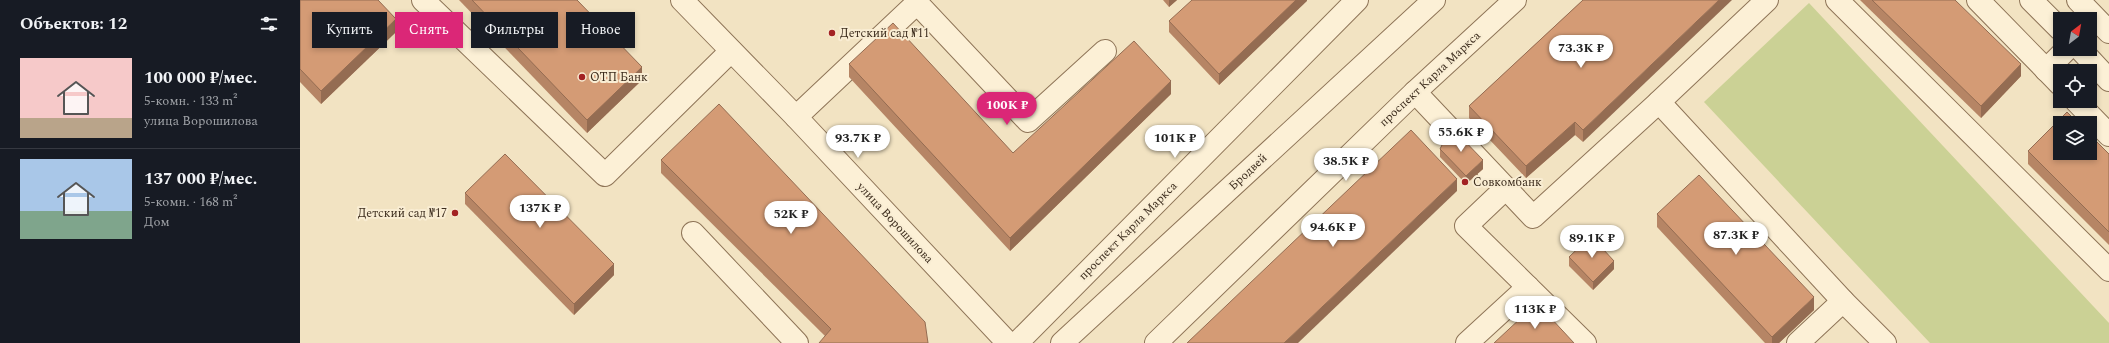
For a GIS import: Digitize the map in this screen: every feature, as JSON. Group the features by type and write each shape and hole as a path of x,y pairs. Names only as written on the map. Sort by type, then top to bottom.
{"street":[{"path":"423,0 605,175 731,51"},
{"name":"улица Ворошилова","path":"682,0 796,117 1008,343"},
{"name":"Бродвей","path":"1062,343 1434,0"},
{"name":"проспект Карла Маркса","path":"1156,343 1416,92 1515,0"},
{"path":"1416,92 1533,217 1659,102 1767,0"},
{"path":"1837,0 2109,270"},
{"path":"1978,0 2053,77"},
{"path":"2031,0 2053,22"},
{"path":"2078,0 2099,27"},
{"name":"проспект Карла Маркса","path":"1017,343 1349,2"},
{"path":"796,117 916,3 1028,121 1105,51"},
{"path":"2087,56 2109,80"},
{"path":"1659,102 1843,301 1885,343"},
{"path":"2083,108 2109,135"},
{"path":"1506,188 1466,226 1585,343"},
{"path":"693,233 797,343"},
{"path":"1467,343 1528,287"},
{"path":"1798,343 1843,301"}],"green space":[{"path":"1809,3 2109,323 2109,343 1930,343 1704,102"}],"building":[{"path":"300,0 378,0 395,18 395,20 387,28 387,12 312,12 312,48 366,48 321,91 300,69"},
{"path":"472,0 577,0 589,12 566,12 566,48 624,48 642,67 587,120 518,48 558,48 558,12 484,12"},
{"path":"1192,0 1296,0 1219,74 1169,21"},
{"path":"1583,0 1719,0 1583,130 1575,122 1526,166 1469,106"},
{"path":"1872,0 1955,0 2021,64 1981,106"},
{"path":"893,23 1013,153 1134,41 1171,81 1010,238 849,64"},
{"path":"719,104 925,322 928,343 819,343 831,329 661,160"},
{"path":"2067,112 2071,116 2063,116"},
{"path":"2053,126 2053,160 2097,160 2097,142 2109,154 2109,232 2028,151"},
{"path":"1411,130 1457,179 1284,343 1187,343"},
{"path":"1457,133 1483,160 1466,176 1440,149 1447,135"},
{"path":"505,154 614,264 574,304 465,193"},
{"path":"1699,175 1814,297 1772,337 1657,214"},
{"path":"1591,236 1614,261 1593,282 1569,257"},
{"path":"1537,303 1574,343 1494,343"}],"place":[{"name":"Детский сад №11","path":"832,33"},
{"name":"ОТП Банк","path":"582,77"},
{"name":"Совкомбанк","path":"1465,182"},
{"name":"Детский сад №17","path":"455,213"}]}
